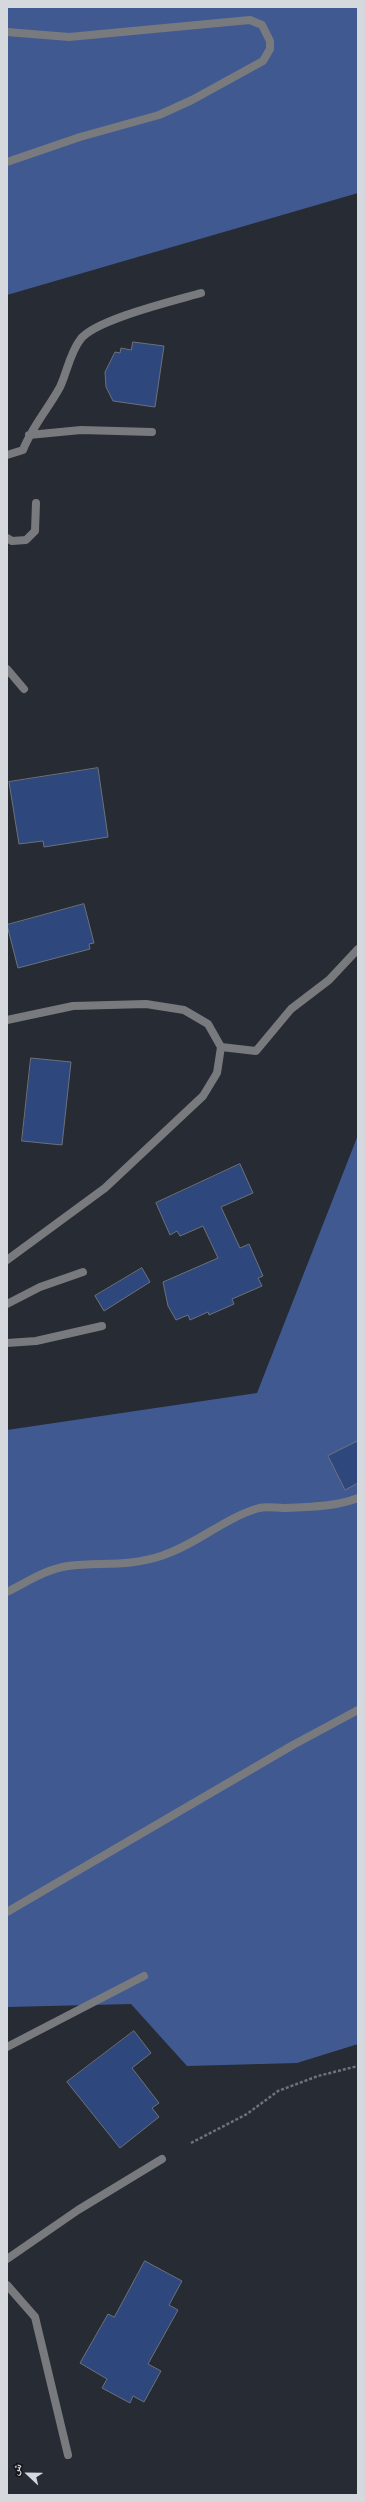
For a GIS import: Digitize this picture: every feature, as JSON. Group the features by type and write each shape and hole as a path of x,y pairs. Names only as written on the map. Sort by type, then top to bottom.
{"street":[{"path":"7,32 70,36 250,20 262,25 270,41 270,49 263,61 192,100 159,115 80,137 7,162"},
{"path":"7,455 22,450 29,435 59,388 80,339 95,329 135,312 201,294"},
{"path":"29,435 82,430 152,432"},
{"path":"7,538 12,541 26,540 35,531 36,503"},
{"path":"7,669 24,689"},
{"path":"221,1047 256,1051 291,1009 329,980 358,949"},
{"path":"7,1020 74,1006 146,1004 184,1010 208,1024 221,1047 217,1073 203,1096 104,1188 7,1260"},
{"path":"7,1304 40,1287 83,1272"},
{"path":"7,1343 36,1341 102,1326"},
{"path":"7,1592 56,1569 90,1564 132,1563 163,1556 240,1515 261,1508 345,1503 358,1498"},
{"path":"7,1912 293,1745 358,1710"},
{"path":"7,2047 144,1976"},
{"path":"7,2259 78,2210 162,2159"},
{"path":"7,2285 35,2317 68,2455"}],"path":[{"path":"191,2143 247,2114 278,2092 318,2076 358,2066"}],"shaded area":[{"path":"7,7 358,7 358,193 7,295"},
{"path":"358,1135 358,2044 297,2063 187,2066 131,2004 7,2007 7,1430 257,1393"}],"building":[{"path":"133,342 164,346 155,407 113,401 106,387 105,372 115,352 120,353 121,348 131,350"},
{"path":"98,768 108,837 44,847 43,841 19,844 9,782"},
{"path":"84,904 94,943 89,944 90,949 18,968 7,925"},
{"path":"31,1058 71,1062 62,1145 22,1141"},
{"path":"240,1164 253,1193 221,1207 240,1248 249,1244 263,1276 258,1278 262,1286 232,1299 234,1304 209,1315 208,1312 190,1320 188,1315 176,1320 168,1306 163,1282 218,1258 203,1226 180,1236 177,1231 170,1235 156,1203"},
{"path":"142,1268 150,1282 104,1311 95,1296"},
{"path":"358,1441 358,1483 345,1490 328,1456"},
{"path":"134,2031 151,2053 132,2068 159,2103 152,2108 159,2117 120,2148 67,2082"},
{"path":"145,2261 182,2281 169,2305 178,2310 148,2364 161,2371 144,2402 133,2396 130,2403 102,2388 107,2379 80,2363 108,2314 114,2317"}]}
